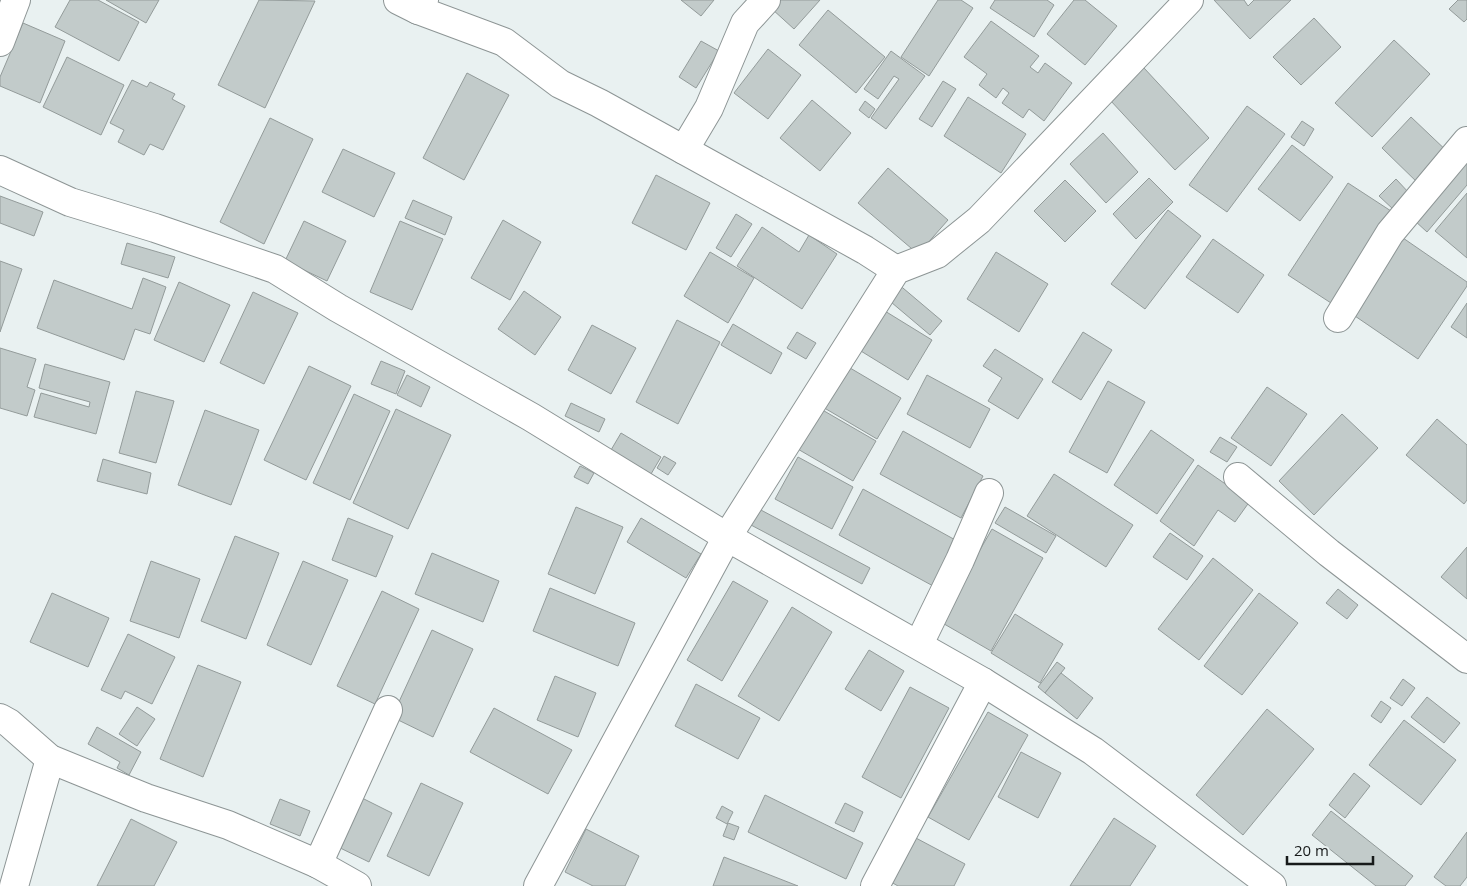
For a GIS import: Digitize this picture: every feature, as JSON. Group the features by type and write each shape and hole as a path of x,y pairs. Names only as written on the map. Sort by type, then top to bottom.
{"street":[{"path":"0,42 16,0"},
{"path":"684,150 709,108 745,23 766,0"},
{"path":"538,886 727,537 896,270 937,254 978,220 1190,0"},
{"path":"414,3 504,42 560,84 865,250 896,270"},
{"path":"1338,318 1390,233 1467,141"},
{"path":"0,170 70,202 155,228 276,270 338,308 532,416 727,537 919,644 983,682 1093,751 1272,886"},
{"path":"1238,477 1329,553 1467,658"},
{"path":"919,644 960,560 989,493"},
{"path":"875,886 983,682"},
{"path":"318,864 388,710"},
{"path":"0,718 9,723 50,759 146,798 228,825 318,864 357,886"},
{"path":"14,886 50,759"}],"building":[{"path":"70,0 98,0 139,22 119,61 55,27"},
{"path":"106,0 159,0 146,23"},
{"path":"259,0 315,1 265,108 218,85"},
{"path":"681,0 714,0 701,16"},
{"path":"781,0 820,0 794,29 772,9"},
{"path":"938,0 961,0 973,8 929,76 901,57"},
{"path":"995,0 1047,0 1054,5 1034,37 990,8"},
{"path":"1074,0 1085,0 1117,26 1085,65 1047,34"},
{"path":"1214,0 1244,0 1248,6 1254,0 1291,0 1250,39"},
{"path":"1458,0 1467,0 1467,19 1464,22 1449,9"},
{"path":"828,10 885,57 856,93 799,45"},
{"path":"1314,18 1341,47 1301,85 1273,57"},
{"path":"991,21 1039,56 1030,67 1038,73 1045,63 1072,83 1044,121 1029,109 1023,118 1002,103 1009,93 1003,88 996,98 979,85 987,74 964,57"},
{"path":"23,23 65,41 40,103 0,86 0,77"},
{"path":"1394,40 1430,74 1372,137 1335,103"},
{"path":"701,41 719,51 696,88 679,77"},
{"path":"768,49 801,75 768,119 734,93"},
{"path":"891,51 925,76 886,129 871,118 899,79 894,76 878,99 864,89"},
{"path":"67,57 124,85 101,135 43,107"},
{"path":"1144,68 1209,138 1175,170 1110,100"},
{"path":"467,73 509,95 464,180 423,158"},
{"path":"132,80 147,87 150,82 175,94 172,99 185,106 163,150 150,144 144,155 118,142 124,130 110,123"},
{"path":"943,81 956,89 932,127 919,119"},
{"path":"968,97 1026,134 1001,173 944,136"},
{"path":"812,100 851,133 820,171 780,138"},
{"path":"865,101 875,109 869,118 859,110"},
{"path":"1247,106 1285,134 1227,212 1189,185"},
{"path":"1411,117 1451,155 1421,186 1382,148"},
{"path":"270,118 313,139 264,244 220,222"},
{"path":"1302,121 1314,129 1304,146 1291,137"},
{"path":"1103,133 1138,172 1106,203 1070,164"},
{"path":"1292,145 1333,177 1300,221 1258,189"},
{"path":"343,149 395,173 374,217 322,192"},
{"path":"1467,156 1467,185 1427,232 1414,220"},
{"path":"888,168 948,220 918,254 858,203"},
{"path":"656,175 710,203 686,250 632,223"},
{"path":"1149,178 1173,202 1136,239 1113,214"},
{"path":"1396,179 1410,194 1394,210 1379,196"},
{"path":"1065,180 1096,211 1065,242 1034,211"},
{"path":"1348,183 1391,211 1331,303 1288,275"},
{"path":"1467,193 1467,258 1435,231"},
{"path":"0,196 43,212 34,236 0,223"},
{"path":"413,200 452,217 445,235 405,218"},
{"path":"1168,210 1201,236 1145,309 1111,284"},
{"path":"736,214 752,224 731,257 716,248"},
{"path":"503,220 541,242 510,300 471,278"},
{"path":"304,221 346,241 327,281 285,261"},
{"path":"400,221 443,239 412,310 370,292"},
{"path":"762,227 799,252 809,235 837,254 802,309 737,266"},
{"path":"1403,238 1467,282 1467,286 1418,359 1352,314"},
{"path":"1213,239 1264,275 1238,313 1186,277"},
{"path":"127,243 175,257 168,278 121,264"},
{"path":"710,252 754,278 728,323 684,296"},
{"path":"996,252 1048,284 1019,332 967,299"},
{"path":"0,261 22,269 0,332"},
{"path":"143,278 166,287 150,334 135,329 124,360 37,328 54,280 132,309"},
{"path":"179,282 230,305 204,362 154,340"},
{"path":"897,283 942,321 930,335 885,297"},
{"path":"524,291 561,317 535,355 498,329"},
{"path":"253,292 298,313 264,384 220,363"},
{"path":"1467,303 1467,338 1451,327"},
{"path":"880,308 932,340 908,380 856,348"},
{"path":"677,320 720,342 678,424 636,402"},
{"path":"733,324 782,353 771,374 721,345"},
{"path":"592,325 636,348 611,394 568,370"},
{"path":"797,332 816,343 806,359 787,348"},
{"path":"1083,332 1112,350 1081,400 1052,382"},
{"path":"0,348 36,359 27,387 35,390 27,416 0,408"},
{"path":"995,349 1043,379 1018,419 988,401 1002,378 983,366"},
{"path":"381,361 405,371 396,394 371,384"},
{"path":"45,364 110,382 96,434 34,417 41,393 89,407 90,402 39,388"},
{"path":"845,365 901,398 877,439 821,406"},
{"path":"309,366 351,386 306,480 264,460"},
{"path":"407,375 430,387 421,407 397,395"},
{"path":"927,375 990,409 970,448 907,414"},
{"path":"1108,381 1145,402 1107,473 1069,452"},
{"path":"1267,387 1307,414 1271,466 1231,438"},
{"path":"136,391 174,401 156,463 119,453"},
{"path":"354,394 390,411 350,500 313,483"},
{"path":"571,403 605,419 599,432 565,416"},
{"path":"819,408 876,441 853,481 796,448"},
{"path":"396,409 451,435 408,529 353,503"},
{"path":"205,410 259,430 231,505 178,485"},
{"path":"1342,414 1378,448 1314,515 1279,481"},
{"path":"1437,419 1467,445 1467,500 1464,504 1406,455"},
{"path":"1151,430 1194,460 1157,514 1114,485"},
{"path":"903,431 983,476 961,518 880,474"},
{"path":"621,433 661,457 651,474 611,450"},
{"path":"1220,437 1237,447 1227,462 1210,452"},
{"path":"664,456 676,463 668,475 657,468"},
{"path":"798,457 853,487 832,529 775,499"},
{"path":"103,459 151,473 147,494 97,481"},
{"path":"1198,465 1250,501 1235,522 1218,510 1194,546 1160,521"},
{"path":"580,466 594,473 588,484 574,477"},
{"path":"1054,474 1133,525 1106,567 1027,516"},
{"path":"863,489 959,542 935,587 839,535"},
{"path":"576,507 623,527 595,594 548,574"},
{"path":"1005,507 1056,536 1046,553 995,523"},
{"path":"759,509 870,568 862,584 751,525"},
{"path":"348,518 393,536 376,577 332,560"},
{"path":"641,518 701,554 686,578 627,542"},
{"path":"992,529 1043,558 991,651 939,621"},
{"path":"1170,533 1203,556 1187,580 1153,557"},
{"path":"235,536 279,553 246,639 201,621"},
{"path":"1467,547 1467,599 1441,577"},
{"path":"432,553 499,581 483,622 415,594"},
{"path":"1213,558 1253,590 1199,660 1158,629"},
{"path":"151,561 200,579 179,638 130,621"},
{"path":"303,561 348,580 311,665 267,645"},
{"path":"733,581 768,601 722,681 687,660"},
{"path":"550,588 635,623 618,666 533,631"},
{"path":"1338,589 1358,605 1347,619 1326,603"},
{"path":"382,591 419,609 375,704 337,686"},
{"path":"52,593 109,618 88,667 30,642"},
{"path":"1259,593 1298,623 1242,695 1204,666"},
{"path":"792,607 832,632 779,721 738,696"},
{"path":"1015,614 1063,644 1040,683 991,653"},
{"path":"432,630 473,649 433,737 392,717"},
{"path":"128,634 175,657 152,704 125,691 121,699 101,690"},
{"path":"869,650 904,671 881,711 845,689"},
{"path":"1057,662 1065,668 1045,693 1038,687"},
{"path":"198,665 241,682 203,777 160,759"},
{"path":"1061,673 1093,698 1077,719 1045,693"},
{"path":"555,676 596,693 578,737 537,720"},
{"path":"1403,679 1415,688 1402,706 1390,698"},
{"path":"696,684 760,718 738,759 675,726"},
{"path":"910,687 949,708 901,798 862,777"},
{"path":"1427,697 1460,723 1444,743 1411,717"},
{"path":"1381,701 1391,708 1381,723 1371,716"},
{"path":"137,707 155,719 137,746 119,734"},
{"path":"494,708 572,750 548,794 470,752"},
{"path":"1267,709 1314,749 1243,835 1196,795"},
{"path":"988,712 1028,735 969,840 928,817"},
{"path":"1404,720 1456,760 1421,805 1369,765"},
{"path":"97,727 141,752 129,775 117,768 120,762 88,744"},
{"path":"1021,752 1061,773 1038,818 998,797"},
{"path":"1354,773 1370,786 1345,818 1329,805"},
{"path":"421,783 463,803 429,876 387,856"},
{"path":"356,795 392,813 369,862 332,844"},
{"path":"765,795 863,843 846,879 748,832"},
{"path":"280,799 310,811 300,836 270,824"},
{"path":"845,803 863,812 854,832 835,823"},
{"path":"722,806 733,812 727,824 716,818"},
{"path":"1331,811 1413,876 1405,886 1376,886 1312,835"},
{"path":"1114,818 1156,846 1130,886 1070,886"},
{"path":"131,819 177,842 154,886 97,886"},
{"path":"728,823 739,827 734,840 723,836"},
{"path":"586,829 639,856 625,886 593,886 565,872"},
{"path":"1467,832 1467,877 1460,886 1446,886 1434,877"},
{"path":"914,837 965,864 954,886 898,886 891,882"},
{"path":"724,857 798,886 713,886"}]}
